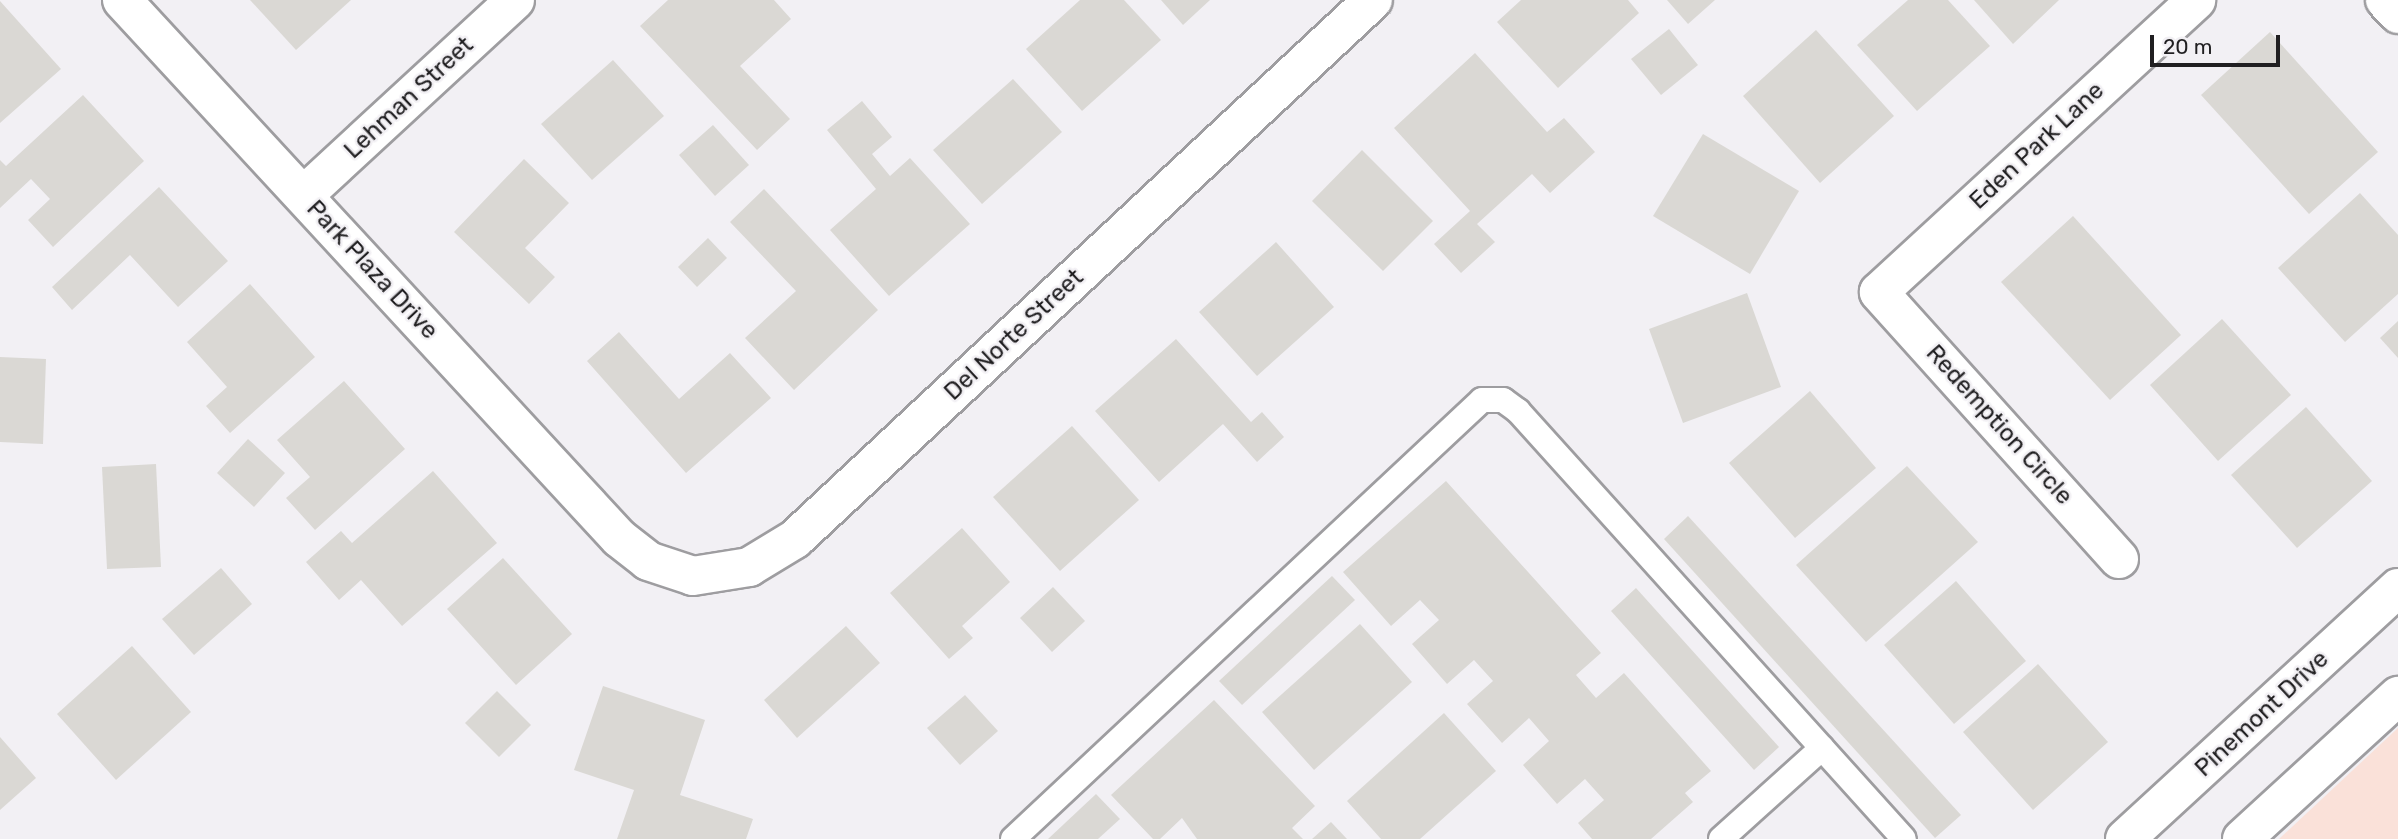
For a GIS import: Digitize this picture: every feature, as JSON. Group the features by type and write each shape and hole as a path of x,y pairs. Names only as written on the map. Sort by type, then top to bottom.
{"street":[{"name":"Park Plaza Drive","path":"122,0 622,540"},
{"name":"Lehman Street","path":"304,195 515,0"},
{"name":"Del Norte Street","path":"622,540 648,561 693,576 749,567 795,539 1373,0"},
{"name":"Eden Park Lane","path":"1879,292 2196,0"},
{"path":"2385,0 2398,14"},
{"name":"Redemption Circle","path":"1879,292 2119,559"},
{"name":"Pinemont Drive","path":"2125,839 2398,588"},
{"path":"2242,839 2398,696"}],"lane":[{"path":"1013,839 1482,400 1503,401 1518,411 1904,839"},
{"path":"1721,839 1822,748"}],"shaded area":[{"path":"2398,728 2398,839 2279,839"}],"building":[{"path":"250,0 351,0 296,50"},
{"path":"668,0 774,0 791,19 740,66 790,119 757,150 640,26"},
{"path":"1080,0 1124,0 1161,40 1082,111 1026,49"},
{"path":"1161,0 1210,0 1183,25"},
{"path":"1521,0 1628,0 1639,13 1558,88 1497,22"},
{"path":"1667,0 1715,0 1688,24"},
{"path":"1908,0 1948,0 1990,46 1917,111 1857,45"},
{"path":"1974,0 2059,0 2013,44"},
{"path":"0,1 61,69 0,123"},
{"path":"1669,29 1698,65 1661,95 1631,59"},
{"path":"1816,30 1894,116 1820,183 1743,96"},
{"path":"2270,32 2378,152 2309,214 2201,95"},
{"path":"1475,53 1547,132 1564,118 1595,152 1550,193 1532,174 1477,224 1495,242 1461,273 1434,244 1470,211 1394,128"},
{"path":"613,60 664,116 592,180 541,124"},
{"path":"1013,79 1062,132 982,204 933,150"},
{"path":"83,95 144,161 53,247 28,220 50,199 31,179 0,208 0,160 6,166"},
{"path":"862,101 892,137 872,154 890,176 910,158 970,224 889,296 830,230 876,189 827,130"},
{"path":"713,125 749,165 715,196 679,155"},
{"path":"1703,134 1799,191 1750,274 1653,216"},
{"path":"1362,150 1433,221 1383,271 1312,201"},
{"path":"524,159 569,203 525,248 555,277 529,304 454,232"},
{"path":"159,187 228,261 178,307 130,255 72,310 52,287"},
{"path":"764,189 878,310 794,390 745,338 796,291 730,222"},
{"path":"2360,193 2398,235 2398,294 2345,342 2278,268"},
{"path":"2073,216 2181,335 2110,400 2001,282"},
{"path":"708,238 727,258 697,287 678,267"},
{"path":"1276,242 1334,307 1257,376 1199,312"},
{"path":"250,284 315,357 230,433 206,406 227,387 187,342"},
{"path":"1747,293 1781,387 1683,423 1649,329"},
{"path":"2222,319 2291,395 2218,461 2150,385"},
{"path":"2398,321 2398,358 2380,338"},
{"path":"619,332 679,399 730,353 771,398 686,473 587,361"},
{"path":"1176,339 1251,422 1262,412 1284,437 1257,462 1223,424 1159,482 1095,411"},
{"path":"0,357 46,359 43,444 0,442"},
{"path":"344,381 405,449 315,530 286,498 310,477 277,440"},
{"path":"1810,391 1876,468 1795,538 1729,463"},
{"path":"2306,407 2372,481 2297,548 2231,475"},
{"path":"1072,426 1139,500 1060,571 993,497"},
{"path":"248,439 285,473 254,507 217,473"},
{"path":"156,464 161,567 107,569 102,467"},
{"path":"1907,466 1978,542 1866,642 1796,565"},
{"path":"433,471 497,543 402,626 361,580 339,600 306,562 341,531 352,543"},
{"path":"1446,481 1601,653 1576,675 1596,698 1624,673 1711,771 1685,793 1693,802 1651,839 1592,839 1578,823 1604,800 1585,779 1557,804 1523,765 1549,741 1529,718 1502,743 1467,704 1493,681 1474,660 1447,684 1412,644 1439,620 1420,600 1391,626 1343,572"},
{"path":"1688,516 1961,815 1935,838 1664,539"},
{"path":"962,528 1010,582 962,626 973,638 949,659 890,593"},
{"path":"503,558 572,634 516,685 447,609"},
{"path":"221,568 252,604 194,655 162,619"},
{"path":"1332,576 1355,600 1242,705 1219,681"},
{"path":"1956,581 2026,661 1954,724 1884,645"},
{"path":"1053,587 1085,621 1052,652 1020,618"},
{"path":"1636,588 1779,747 1754,770 1611,611"},
{"path":"1360,624 1412,682 1314,770 1262,712"},
{"path":"846,626 880,663 797,738 764,700"},
{"path":"132,646 191,712 116,780 57,714"},
{"path":"2038,664 2108,742 2033,810 1963,732"},
{"path":"603,686 705,720 680,795 753,819 746,839 617,839 634,790 574,770"},
{"path":"497,691 531,725 499,757 465,723"},
{"path":"965,695 998,731 960,765 927,728"},
{"path":"1214,700 1315,806 1292,828 1303,839 1197,839 1182,818 1160,839 1153,839 1111,795"},
{"path":"1444,713 1496,771 1420,839 1381,839 1347,801"},
{"path":"0,737 36,778 0,810"},
{"path":"1096,794 1120,819 1098,839 1048,839"},
{"path":"1331,822 1347,839 1312,839"}]}
